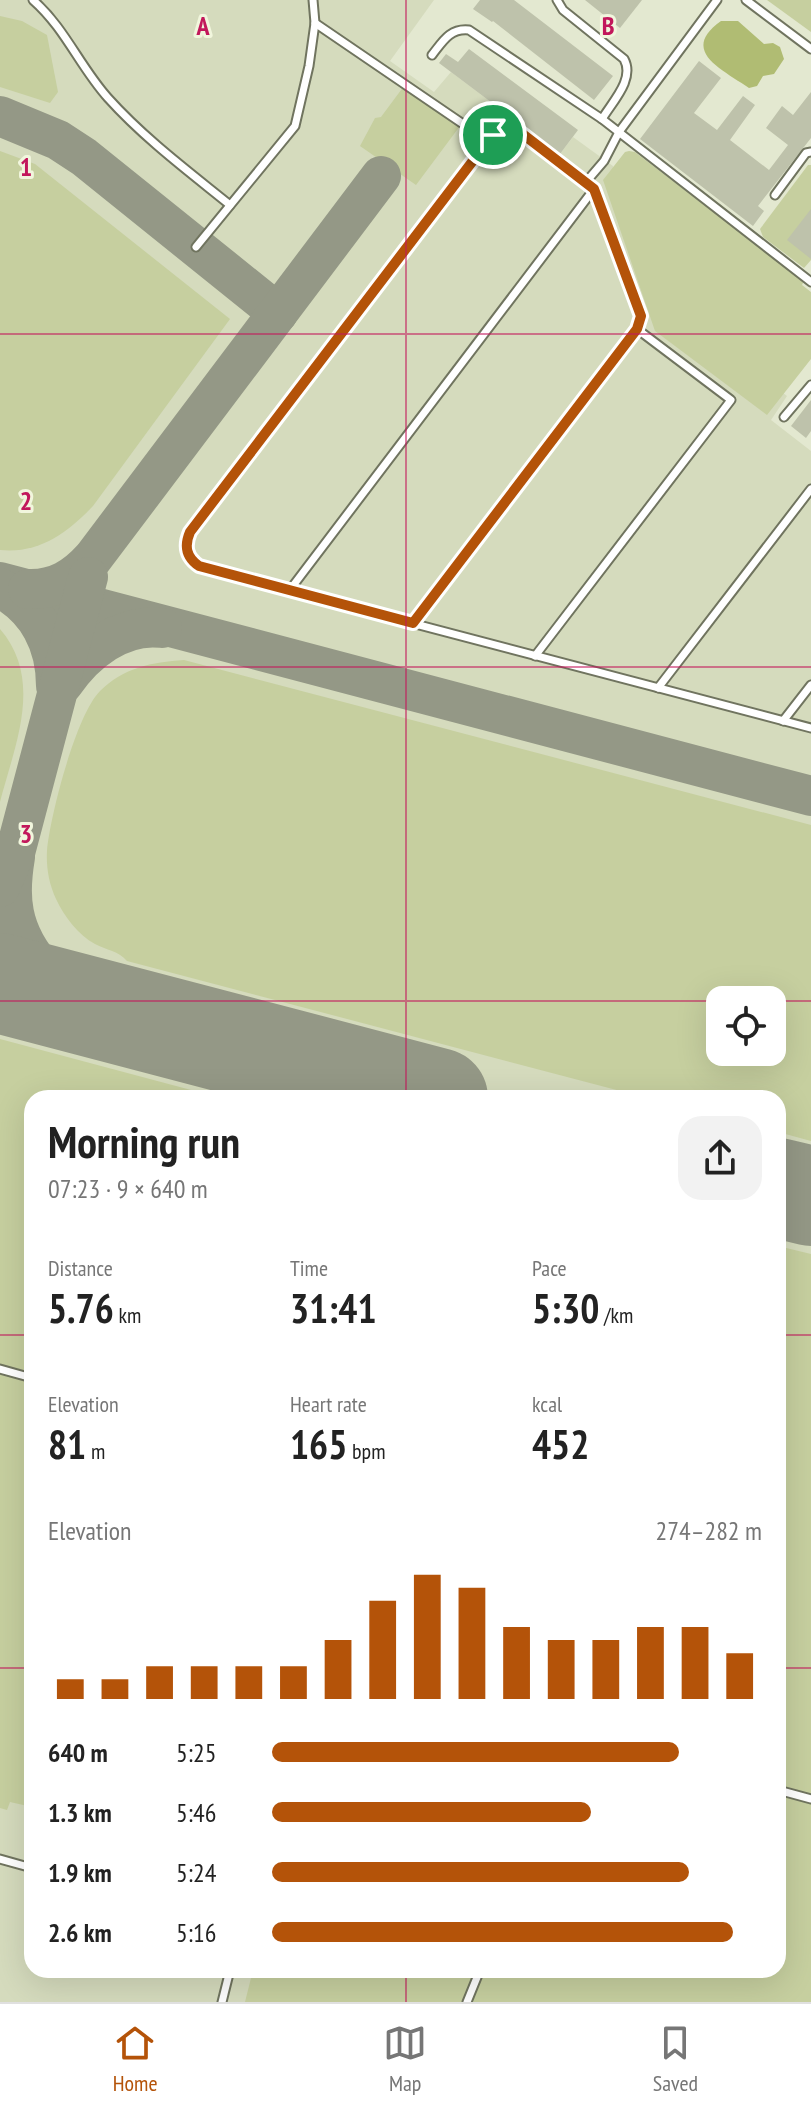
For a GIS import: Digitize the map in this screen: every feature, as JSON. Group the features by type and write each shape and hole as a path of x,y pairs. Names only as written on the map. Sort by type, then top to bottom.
{"lane":[{"path":"33,0 51,16 105,95 137,129 230,205"},
{"path":"196,247 295,126 309,66 315,23 313,0"},
{"path":"557,0 563,10 624,59 629,68 628,77 602,119"},
{"path":"586,182 604,161 619,132 717,0"},
{"path":"746,0 811,49"},
{"path":"315,23 488,141"},
{"path":"432,55 450,32 469,30 602,119 811,282"},
{"path":"413,623 637,329 641,316 594,189 520,132 503,130 488,141 190,532 186,547 191,559 199,566 289,591 811,728"},
{"path":"775,195 806,153 811,152"},
{"path":"289,591 594,189"},
{"path":"535,656 731,400 637,329"},
{"path":"784,417 811,385"},
{"path":"658,688 811,489"},
{"path":"783,721 811,685"},
{"path":"0,1369 24,1376"},
{"path":"786,1792 811,1799"},
{"path":"0,1859 24,1866"},
{"path":"222,2002 228,1978"},
{"path":"467,2002 477,1978"}],"shaded area":[{"path":"0,0 434,0 390,61 434,92 451,72 560,154 573,137 613,166 660,300 787,396 771,420 811,451 811,2002 0,2002"},
{"path":"767,0 811,0 811,32"},
{"path":"0,16 22,21 47,35 58,92 50,103 0,87"},
{"path":"404,86 460,126 416,185 360,146 375,118 381,117"},
{"path":"0,151 35,164 230,319 93,506 51,540 27,549 14,550 0,550"},
{"path":"629,151 635,152 804,281 802,285 811,292 811,359 767,415 655,331 603,180"},
{"path":"811,165 811,260 804,268 763,237 760,229"},
{"path":"0,629 21,669 23,691 18,735 0,802"},
{"path":"184,660 811,825 811,1141 786,1134 786,1090 617,1090 127,961 83,936 59,905 52,887 48,869 49,835 59,791 82,721 100,691 128,672 149,665"},
{"path":"0,1039 191,1090 24,1090 24,1805 10,1802 7,1810 0,1808"},
{"path":"786,1248 811,1254 811,2002 245,2002 251,1978 786,1978"}],"green space":[{"path":"721,21 738,21 764,44 773,43 780,47 784,59 774,74 763,76 757,86 749,88 709,59 704,50 704,41"}],"building":[{"path":"480,0 514,0 613,76 594,100 493,21 473,9"},
{"path":"585,0 642,0 620,28"},
{"path":"469,49 578,130 560,154 439,63 446,54 458,62"},
{"path":"699,61 721,78 694,113 717,130 743,96 755,105 730,140 769,170 788,145 766,128 782,106 793,115 811,92 811,138 758,206 764,211 753,226 640,139"},
{"path":"811,209 811,259 787,240"},
{"path":"811,400 811,431 806,438 791,426"}],"taxiway":[{"path":"0,116 58,140 84,157 278,313"},
{"path":"28,589 64,581 93,558 381,176"},
{"path":"0,887 15,853 88,577"},
{"path":"0,582 811,796"},
{"path":"0,588 25,606 42,629 53,656 56,686"},
{"path":"63,684 82,661 105,642 132,630 162,628"},
{"path":"15,857 13,906 25,943 57,983 98,1008"}],"runway":[{"path":"0,983 408,1090"},
{"path":"786,1190 811,1196"}],"route":[{"path":"503,130 520,132 594,189 641,316 637,329 413,623 210,570 193,562 186,547 190,532 493,135 503,130"}]}
